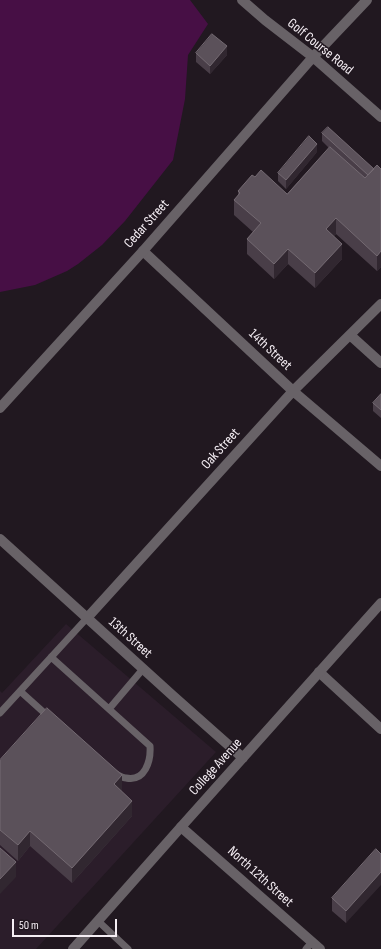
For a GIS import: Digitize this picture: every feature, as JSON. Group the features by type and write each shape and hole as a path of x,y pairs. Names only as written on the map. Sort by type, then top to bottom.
{"street":[{"name":"Golf Course Road","path":"242,0 313,57 381,117"},
{"name":"Cedar Street","path":"0,408 142,251 313,57 367,0"},
{"name":"14th Street","path":"142,251 293,391 381,466"},
{"name":"Oak Street","path":"87,618 293,391 381,304"},
{"path":"350,335 381,363"},
{"name":"13th Street","path":"0,539 243,758"},
{"name":"College Avenue","path":"73,949 381,603"},
{"path":"319,672 381,729"},
{"name":"North 12th Street","path":"181,827 313,947"}],"lane":[{"path":"0,713 87,618"},
{"path":"51,657 150,746 151,757 146,769 137,778 126,778 112,772 106,767"},
{"path":"109,709 143,669"},
{"path":"20,691 54,721"},
{"path":"98,921 128,949"}],"shaded area":[{"path":"0,0 190,0 208,24 188,55 185,99 173,160 125,221 102,245 78,264 67,271 35,285 0,292"},
{"path":"66,624 216,752 36,949 0,949 0,691 2,693"}],"building":[{"path":"212,34 227,46 210,66 196,53"},
{"path":"328,127 374,169 368,175 322,133"},
{"path":"309,136 317,144 286,180 278,173"},
{"path":"330,147 365,178 377,165 381,169 381,251 377,256 336,218 326,229 342,244 315,273 288,249 274,264 247,239 261,223 234,200 240,193 238,191 252,175 255,177 261,170 287,194"},
{"path":"381,394 381,410 373,403"},
{"path":"47,708 122,775 114,784 132,801 72,868 30,831 18,845 0,830 0,760"},
{"path":"0,848 16,862 0,879"},
{"path":"376,849 381,854 381,872 346,911 332,898"}]}
